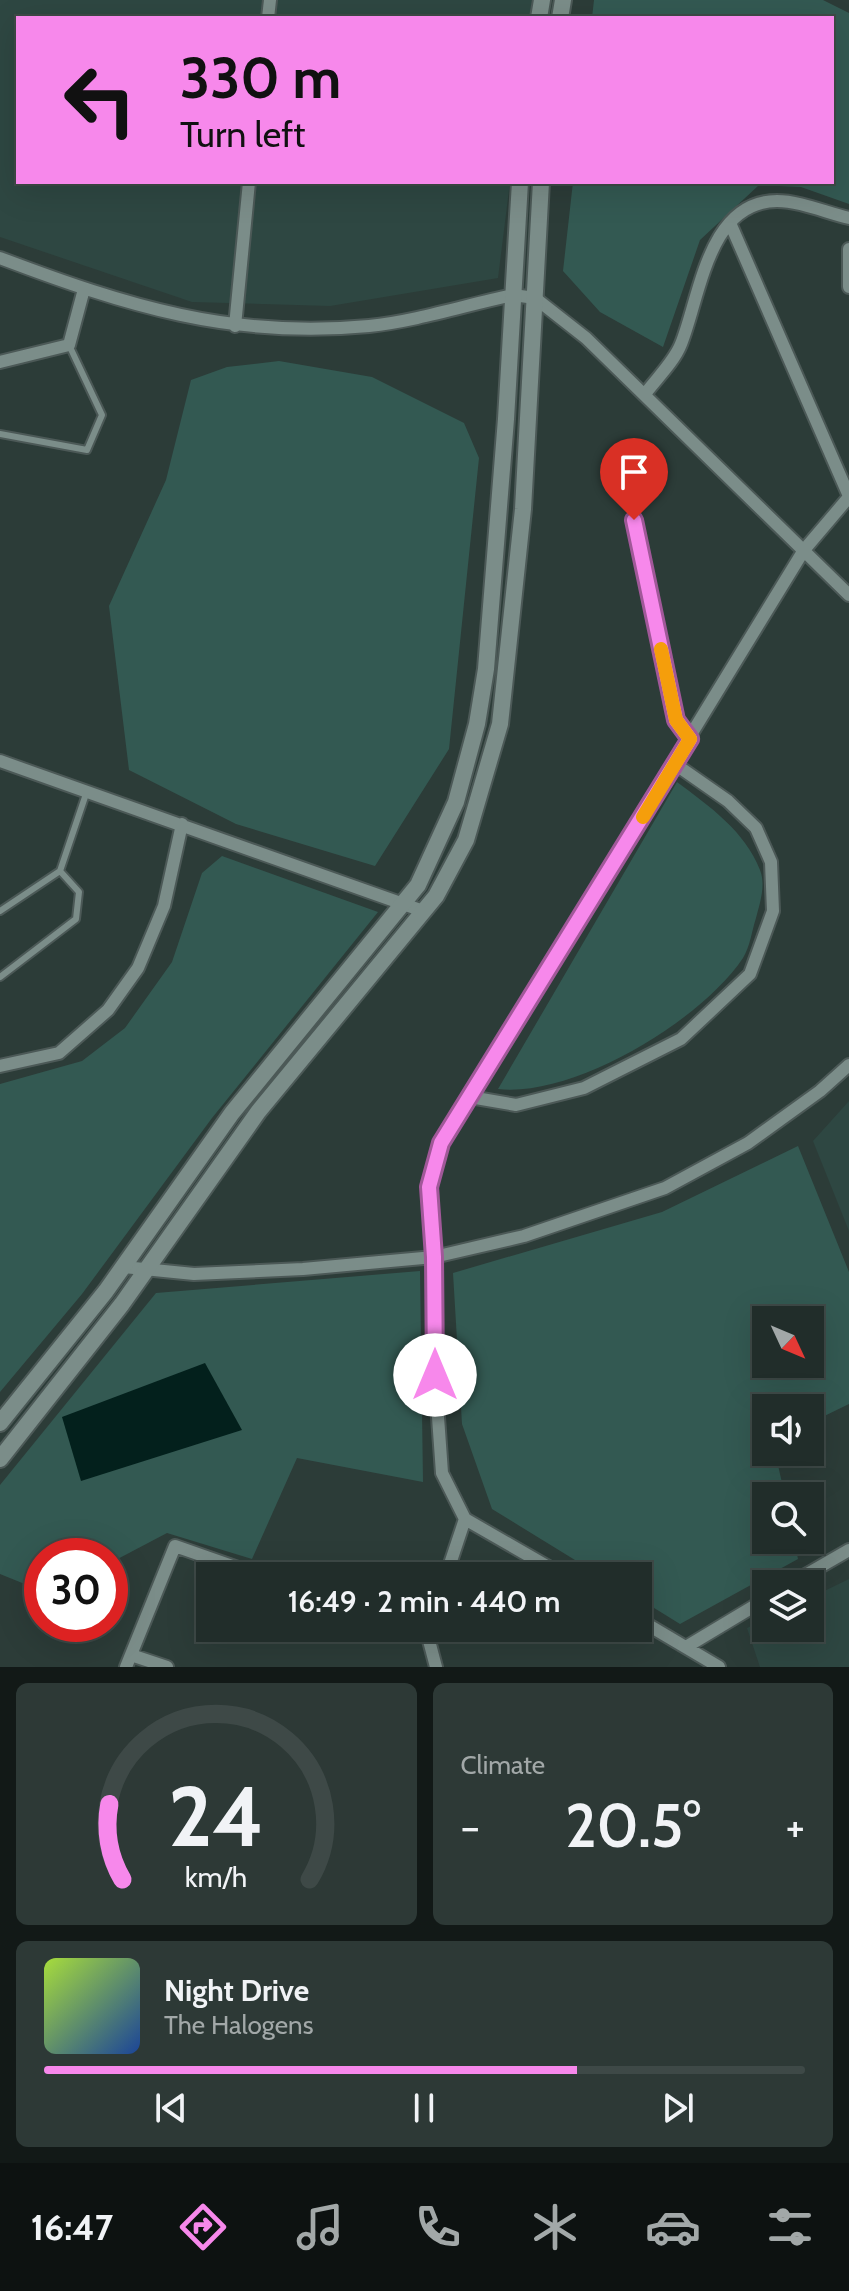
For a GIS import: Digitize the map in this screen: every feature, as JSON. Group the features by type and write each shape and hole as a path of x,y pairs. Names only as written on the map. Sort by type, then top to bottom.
{"street":[{"path":"235,326 249,184"},
{"path":"0,1423 124,1267 232,1113 418,885 456,802 477,724 487,654 520,184"},
{"path":"0,1459 146,1271 258,1112 436,896 466,840 500,724 523,509 541,184"},
{"path":"645,394 680,347 707,260 730,223 756,205 778,201 849,218"},
{"path":"540,1562 465,1519 442,1473 435,1375 434,1257 429,1187 441,1143 804,550 849,497 730,223"},
{"path":"849,249 849,287"},
{"path":"0,258 84,289 207,323 272,329 371,326 513,295 535,298 586,338 849,595"},
{"path":"0,362 69,345 84,289"},
{"path":"634,520 676,720 690,739"},
{"path":"0,761 423,911"},
{"path":"470,1097 516,1105 584,1088 681,1039 750,974 773,911 771,862 756,828 728,801 675,764"},
{"path":"0,1066 59,1053 108,1010 138,968 164,906 182,824"},
{"path":"124,1267 194,1274 303,1269 434,1257 524,1236 665,1188 748,1143 820,1091 849,1065"},
{"path":"451,1562 465,1519"},
{"path":"167,1667 129,1661 175,1546 221,1562"},
{"path":"814,1570 849,1550"},
{"path":"686,1647 752,1607"},
{"path":"652,1627 719,1667"},
{"path":"430,1642 436,1667"}],"lane":[{"path":"0,434 87,450 102,415 69,345"},
{"path":"0,911 60,871 87,791"},
{"path":"0,977 76,919 79,892 60,871"}],"shaded area":[{"path":"0,0 532,0 529,16 16,16 16,184 510,184 498,278 330,306 192,302 0,237"},
{"path":"849,1101 849,1231 813,1141"},
{"path":"205,1363 242,1430 81,1481 62,1417"},
{"path":"849,1579 849,1667 760,1667 747,1628 752,1626 752,1642 824,1642 824,1591"}],"green space":[{"path":"594,0 823,0 849,13 849,204 801,187 759,185 700,240 663,347 600,312 563,271 573,184 834,184 834,16 592,16"},
{"path":"279,361 372,377 464,423 479,458 449,749 375,866 236,824 129,770 109,606 166,480 191,380 227,367"},
{"path":"677,782 736,831 760,870 761,900 743,958 698,1006 667,1030 633,1050 562,1081 528,1089 498,1089"},
{"path":"222,856 378,912 212,1118 82,1294 0,1392 0,1084 82,1061 125,1028 172,962 202,873"},
{"path":"798,1146 849,1272 849,1404 824,1416 824,1394 752,1394 752,1466 778,1466 782,1482 752,1482 752,1554 797,1554 798,1559 778,1570 752,1570 752,1584 680,1624 652,1607 652,1562 578,1562 492,1509 462,1424 453,1273 662,1212"},
{"path":"420,1271 423,1482 297,1458 252,1559 167,1533 128,1554 128,1538 24,1538 24,1584 0,1574 0,1485 156,1293"}],"slow traffic":[{"path":"643,817 690,739 676,720 661,649"}],"route":[{"path":"435,1375 434,1257 429,1187 441,1143 690,739 676,720 634,520"}]}
